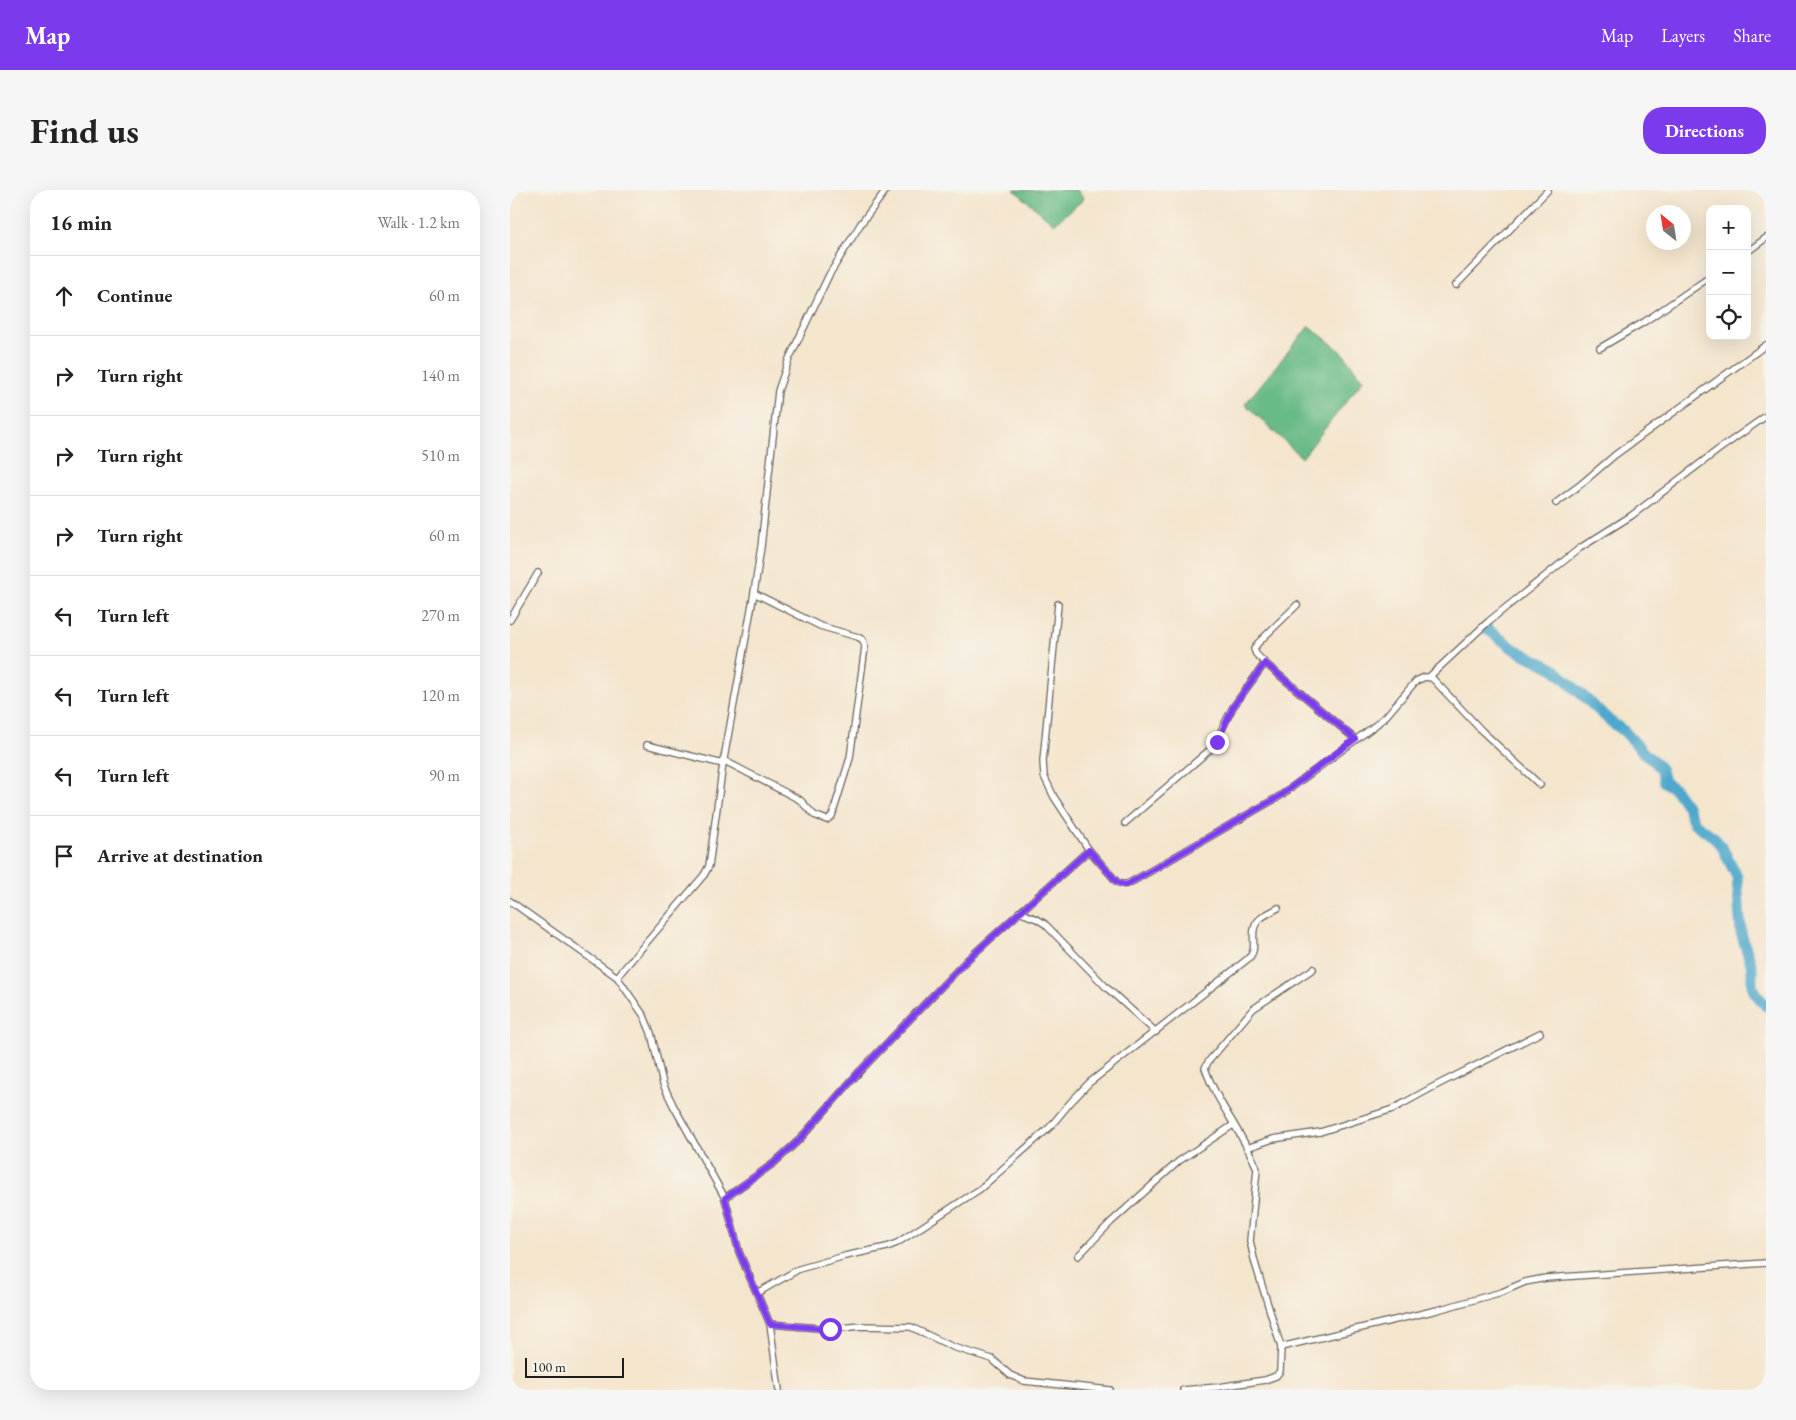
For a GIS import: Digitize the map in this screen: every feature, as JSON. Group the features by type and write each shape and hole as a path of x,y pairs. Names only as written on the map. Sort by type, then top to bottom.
{"street":[{"path":"617,977 704,876 710,866 723,762 761,546 778,391 784,373 829,275 860,225 886,190"},
{"path":"1456,285 1548,190"},
{"path":"1750,250 1766,238"},
{"path":"1600,348 1644,322 1706,280"},
{"path":"1556,503 1615,455 1766,345"},
{"path":"1058,604 1043,769 1046,782 1089,850 1117,882 1124,885 1274,799 1387,715 1416,681 1429,677 1489,620 1580,548 1631,516 1766,416"},
{"path":"510,620 538,573"},
{"path":"647,745 723,762 800,800 814,815 827,820 832,816 850,758 865,647 863,640 808,621 754,593"},
{"path":"1297,605 1255,647 1255,652 1265,663 1355,739"},
{"path":"1125,823 1213,747 1233,707 1265,663"},
{"path":"1429,677 1445,690 1482,732 1540,785"},
{"path":"725,1198 774,1163 799,1140 860,1071 967,960 1089,850"},
{"path":"510,901 617,977 644,1016 651,1033 664,1084 673,1105 725,1198 739,1252 770,1324 779,1390"},
{"path":"757,1293 799,1269 897,1243 980,1189 1050,1127 1089,1083 1252,955 1256,923 1261,917 1278,908"},
{"path":"1019,912 1046,924 1107,988 1156,1032"},
{"path":"1183,1390 1265,1380 1276,1376 1280,1371 1281,1347 1255,1264 1250,1241 1257,1169 1205,1066 1253,1009 1313,969"},
{"path":"1247,1148 1273,1139 1320,1132 1394,1109 1540,1032"},
{"path":"1078,1256 1111,1222 1179,1161 1233,1124"},
{"path":"1281,1347 1437,1310 1502,1292 1525,1282 1546,1278 1766,1263"},
{"path":"770,1324 830,1329 861,1326 911,1327 953,1347 992,1359 1005,1372 1016,1379 1110,1390"}],"green space":[{"path":"1014,190 1077,190 1084,199 1054,224"},
{"path":"1309,326 1342,352 1363,380 1302,458 1245,404"}],"waterway":[{"path":"1486,628 1514,649 1554,669 1610,721 1624,731 1655,762 1661,770 1664,782 1675,789 1688,808 1694,823 1714,837 1723,849 1737,877 1741,933 1752,967 1752,985 1755,993 1766,1006"}],"railway":[{"path":"1763,1390 1766,1382"}],"route":[{"path":"830,1329 770,1324 739,1252 725,1198 774,1163 799,1140 860,1071 967,960 1089,850 1117,882 1124,885 1128,884 1280,796 1355,739 1265,663 1237,700 1217,742"}]}
